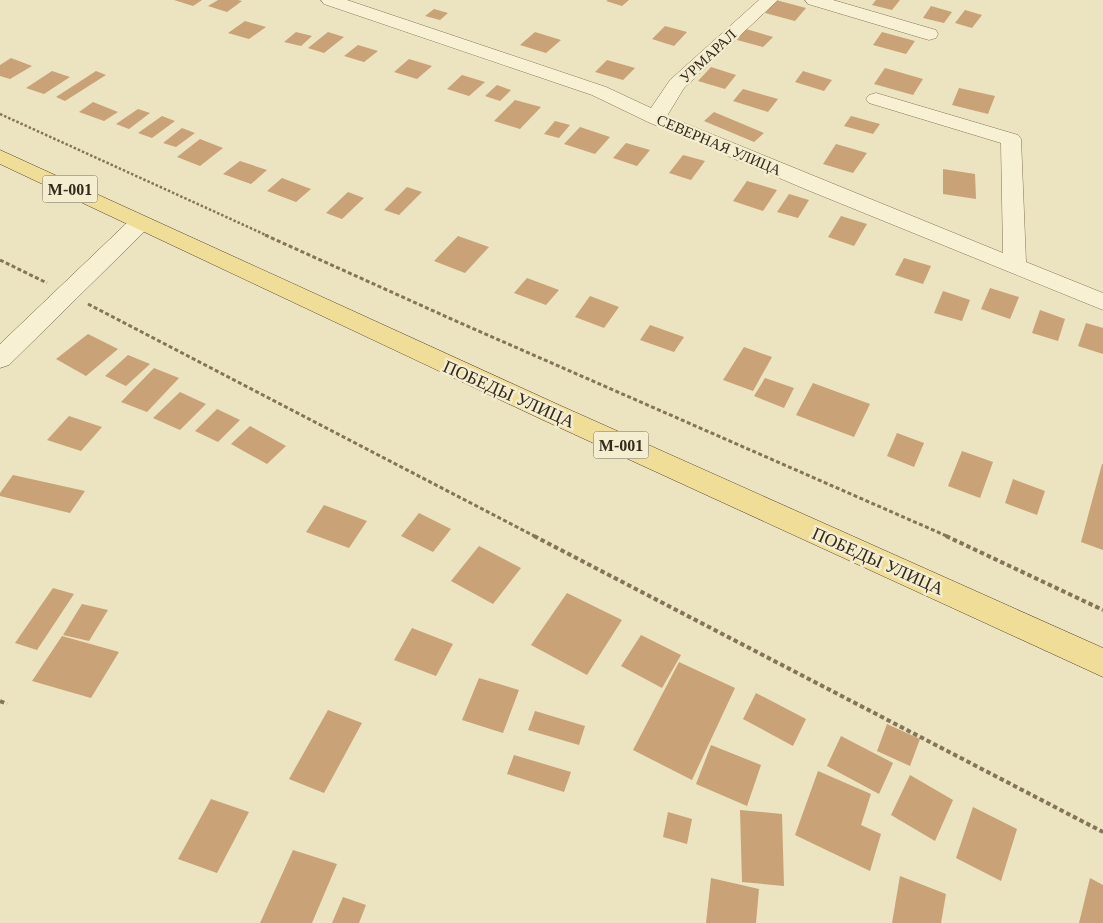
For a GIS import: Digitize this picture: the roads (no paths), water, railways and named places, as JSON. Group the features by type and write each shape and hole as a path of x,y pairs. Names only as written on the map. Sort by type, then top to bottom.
{"main road":[{"name":"ПОБЕДЫ УЛИЦА","path":"0,156 468,376 1103,663"}],"street":[{"name":"СЕВЕРНАЯ УЛИЦА","path":"330,0 599,91 655,118 1103,302"},
{"name":"УРМАРАЛ","path":"655,118 677,84 769,0"},
{"path":"814,0 929,34"},
{"path":"876,99 1011,139 1015,267"},
{"path":"0,359 140,223"}]}
